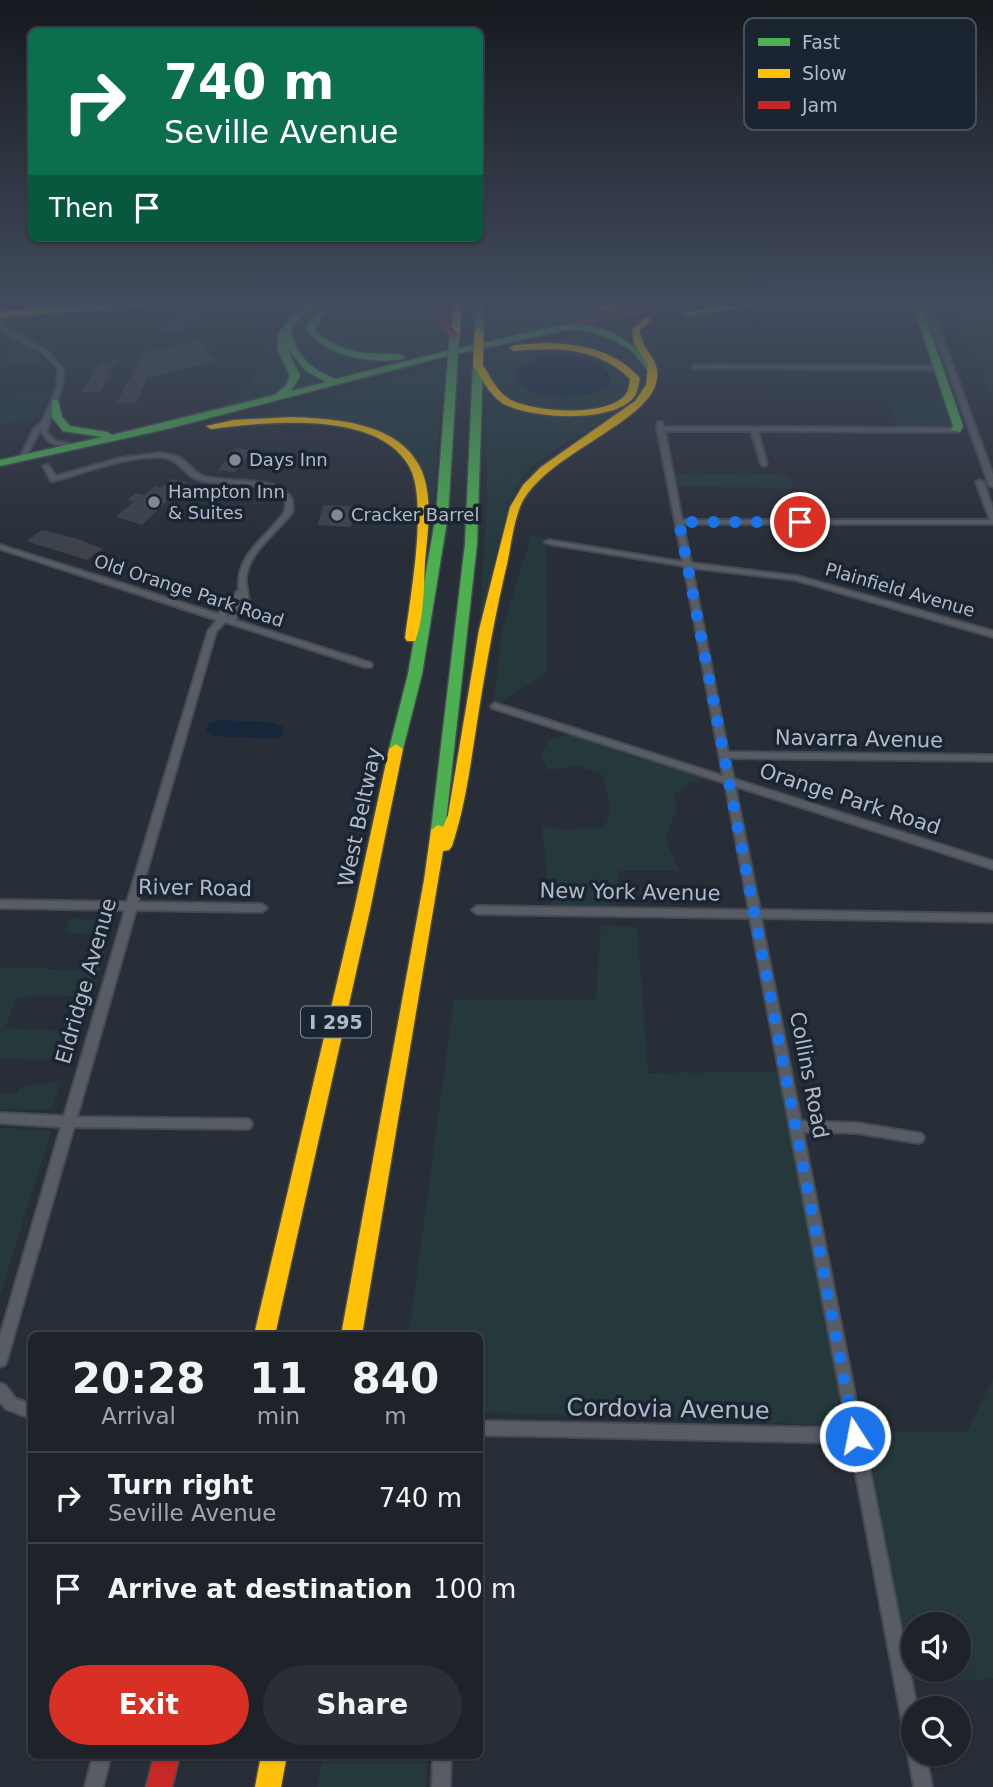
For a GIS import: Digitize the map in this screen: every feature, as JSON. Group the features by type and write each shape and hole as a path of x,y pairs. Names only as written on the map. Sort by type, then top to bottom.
{"main road":[{"path":"270,398 285,391 289,385"},
{"path":"0,475 46,466 135,433 318,385"},
{"path":"0,463 87,451 201,427 348,385"},
{"name":"West Beltway","path":"265,1332 415,674 440,529 452,385"},
{"path":"352,1332 432,880 471,544 477,385"},
{"path":"492,385 500,397 521,408 567,414 603,409 625,400 635,385"},
{"path":"432,880 454,815 485,630 515,508 527,487 545,469 639,403 651,385"},
{"path":"945,385 958,426 956,430"},
{"path":"55,402 57,417 67,429 89,434 135,433"},
{"path":"201,427 279,419 334,423 379,436 395,445 411,461 417,480 418,549 405,709"},
{"path":"159,1787 166,1759"},
{"path":"268,1787 273,1759"}],"street":[{"path":"62,385 44,424 44,433 54,443 87,451"},
{"path":"957,385 993,485"},
{"path":"22,459 37,429 44,424"},
{"name":"Collins Road","path":"754,430 660,426 906,1696"},
{"path":"764,464 754,430 956,430"},
{"name":"Eldridge Avenue","path":"0,1360 212,631 245,601 242,591 247,561 289,511 289,501 280,491 256,483 203,479 189,472 182,461 165,455 144,457 54,479 46,466"},
{"path":"679,522 993,520 980,482"},
{"name":"Plainfield Avenue","path":"549,542 816,582 993,634"},
{"name":"Old Orange Park Road","path":"0,547 368,665"},
{"name":"Orange Park Road","path":"495,706 993,865"},
{"name":"Navarra Avenue","path":"724,755 993,758"},
{"name":"River Road","path":"0,904 262,908"},
{"name":"New York Avenue","path":"477,910 754,912 993,918"},
{"path":"0,1118 68,1122 246,1124"},
{"path":"796,1126 857,1128 918,1138"},
{"path":"0,1390 11,1404 28,1410"},
{"name":"Cordovia Avenue","path":"483,1428 855,1436"},
{"path":"94,1787 101,1759"},
{"path":"441,1787 442,1759"},
{"path":"919,1766 923,1787"}],"green space":[{"path":"247,385 306,385 213,410"},
{"path":"368,385 442,385 432,515 427,545 419,468 370,431 260,417"},
{"path":"497,385 523,385 539,394 563,397 588,394 607,389 608,385 629,385 625,396 610,403 572,411 532,408 501,391"},
{"path":"636,385 641,385 638,394 618,412 535,463 520,480 503,527 483,613 480,613 487,500 485,387 489,387 497,396 548,414 611,408 638,387"},
{"path":"987,385 993,385 993,402"},
{"path":"53,389 32,422 20,421 0,425 0,397"},
{"path":"886,398 945,399 954,423 948,429 899,429"},
{"path":"673,474 790,475 793,488 676,486"},
{"path":"531,536 546,538 547,673 497,704 494,702 502,631"},
{"path":"569,734 708,778 690,782 673,796 677,808 665,838 679,871 618,871 618,908 551,906 542,826 562,830 604,827 611,812 603,775 578,766 548,770 540,754 550,740"},
{"path":"70,918 114,922 92,997 40,995 16,999 5,1028 74,1032 69,1061 0,1058 0,967 79,970 95,935 65,932"},
{"path":"601,926 637,927 648,1073 779,1072 841,1394 829,1425 483,1412 483,1332 406,1332 411,1319 454,1000 596,1000"},
{"path":"61,1081 52,1109 0,1109 0,1093 16,1094 20,1087"},
{"path":"0,1128 51,1131 0,1295"},
{"path":"993,1379 993,1679 971,1680 971,1612 901,1612 901,1618 865,1431 967,1432"},
{"path":"322,1759 427,1759 426,1787 318,1787"}],"water":[{"path":"523,385 608,385 596,392 572,396 548,395"},
{"path":"220,720 268,722 282,726 284,733 277,739 212,736 206,732 208,724"}],"building":[{"path":"86,385 104,385 101,392 82,392"},
{"path":"126,385 144,385 136,403 117,402"},
{"name":"Days Inn","path":"235,448 252,450 235,472 218,470"},
{"name":"Hampton Inn & Suites","path":"171,479 187,482 142,525 116,517 134,501 127,500 136,493 145,495 155,486 161,488"},
{"name":"Cracker Barrel","path":"323,505 355,506 351,527 318,525"},
{"path":"42,530 78,539 103,549 87,560 26,541"}],"traffic: fast":[{"path":"279,394 291,385"},
{"path":"0,463 167,426 322,385"},
{"path":"396,749 415,674 442,515 451,385"},
{"path":"438,830 471,544 477,385"},
{"path":"944,385 958,426 956,430"},
{"path":"55,402 57,417 67,429 107,435"}],"traffic: slow":[{"path":"490,385 508,402 536,410 572,413 591,412 621,403 631,394 633,385"},
{"path":"444,846 455,815 485,630 515,507 527,487 545,469 639,403 651,385"},
{"path":"211,426 262,421 322,421 352,426 378,435 400,448 415,468 422,503 421,551 411,638"},
{"path":"265,1332 362,910 396,749"},
{"path":"352,1332 432,880 438,830"},
{"path":"268,1787 273,1759"}],"traffic: jam":[{"path":"159,1787 166,1759"}],"place":[{"name":"Days Inn","path":"235,460"},
{"name":"Hampton Inn & Suites","path":"154,502"},
{"name":"Cracker Barrel","path":"337,515"}],"route":[{"path":"800,522 679,522 855,1436"}]}
